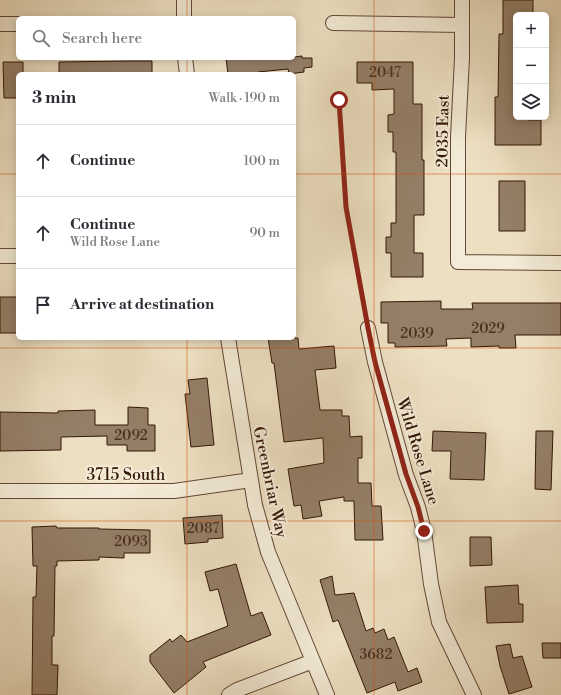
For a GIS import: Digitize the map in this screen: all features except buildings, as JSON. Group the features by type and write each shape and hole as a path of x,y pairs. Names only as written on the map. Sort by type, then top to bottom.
{"street":[{"path":"184,0 184,16"},
{"name":"2035 East","path":"462,0 458,137 458,262 561,263"},
{"path":"333,23 462,25"},
{"path":"0,24 16,24"},
{"path":"185,60 186,72"},
{"path":"0,256 16,256"},
{"name":"Wild Rose Lane","path":"368,328 375,362 406,474 418,507 424,531 431,584 439,622 474,695"},
{"name":"Greenbriar Way","path":"228,340 258,517 268,552 327,695"},
{"name":"3715 South","path":"0,492 174,491 251,480"},
{"path":"229,695 237,690 313,661"}],"path":[{"path":"339,100 346,207 368,328"}],"route":[{"path":"339,100 346,207 368,328 375,362 406,474 418,507 424,531"}]}
